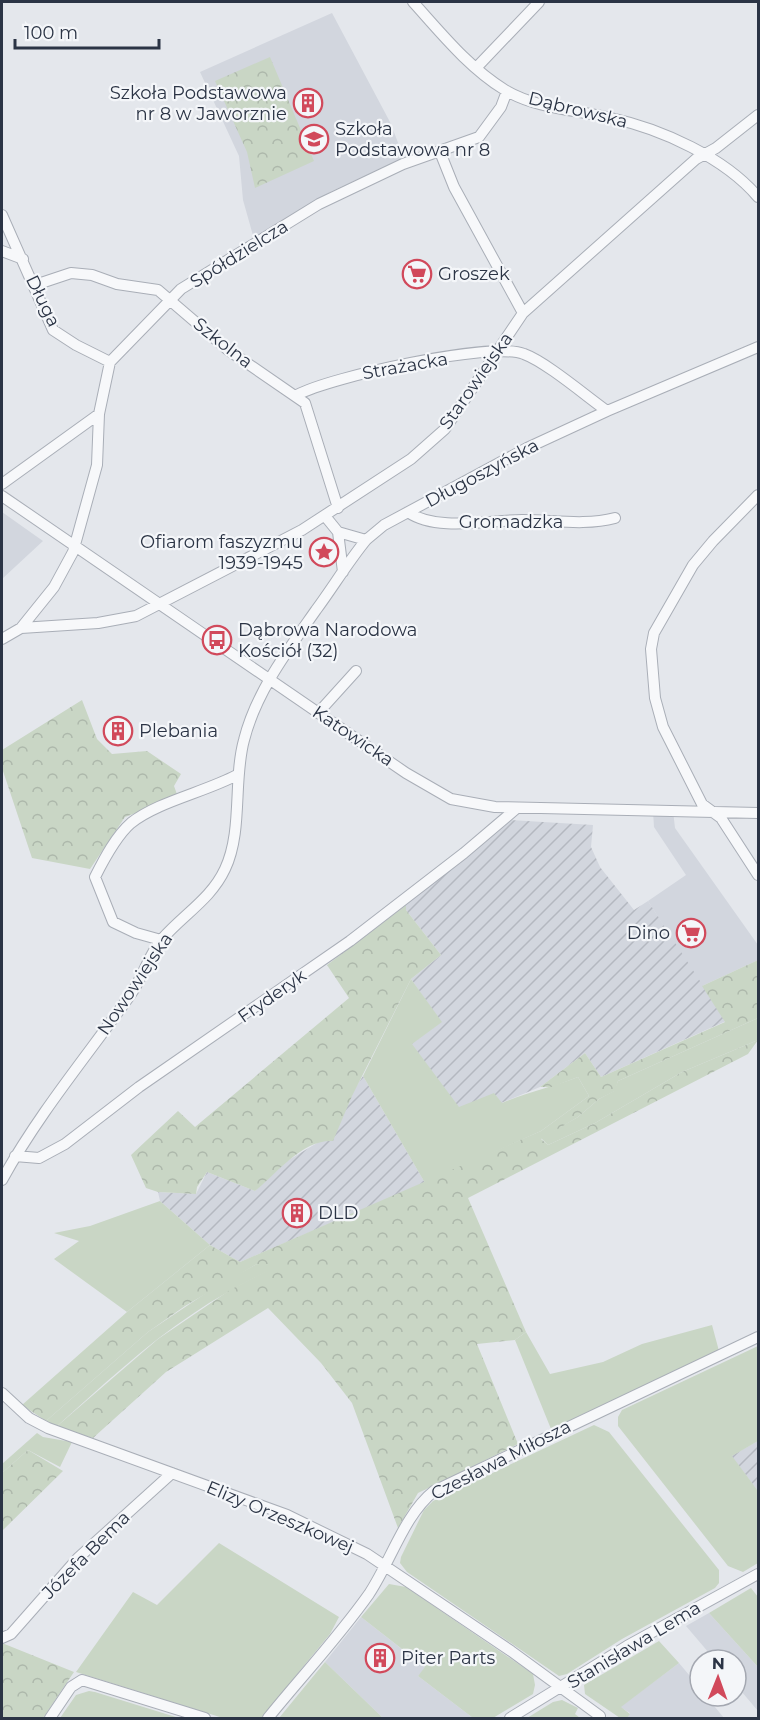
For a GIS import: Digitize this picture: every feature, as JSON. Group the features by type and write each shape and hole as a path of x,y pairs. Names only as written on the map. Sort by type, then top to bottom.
{"street":[{"name":"Dąbrowska","path":"413,2 476,68 507,92 557,109 610,117 644,127 727,167 759,197"},
{"path":"476,68 539,2"},
{"name":"Spółdzielcza","path":"110,362 171,302 181,289 319,204 403,164 479,136 501,107 507,92"},
{"name":"Starowiejska","path":"21,628 98,623 136,616 325,516 411,459 445,429 523,312 633,212 704,154 759,115"},
{"path":"440,152 454,187 523,312"},
{"name":"Długa","path":"3,219 35,285 53,330 75,345 110,362"},
{"path":"2,251 23,259"},
{"name":"Szkolna","path":"35,285 71,273 92,275 117,284 158,290 228,350 282,388 297,395"},
{"name":"Długoszyńska","path":"269,679 366,540 384,525 527,448 607,411 759,347"},
{"name":"Strażacka","path":"297,395 310,388 348,376 400,365 499,350 524,354 607,411"},
{"path":"2,639 21,628 54,587 75,546 88,506 97,465 99,414 110,362"},
{"path":"297,395 305,403 338,507"},
{"path":"2,484 99,414"},
{"path":"759,495 713,541 693,565 654,633 651,649 655,698 663,727 702,804 721,818 759,875"},
{"name":"Katowicka","path":"2,496 406,773 451,799 473,805 517,808 759,813"},
{"name":"Gromadzka","path":"408,512 423,520 462,522 521,520 595,522 615,518"},
{"path":"325,516 338,532 343,572"},
{"path":"338,532 366,540"},
{"path":"318,713 356,671"},
{"name":"Nowowiejska","path":"2,1179 15,1156 133,991 161,940 213,891 227,867 234,831 237,775 244,738 269,679"},
{"path":"161,940 135,933 113,922 94,877 129,825 144,815 215,787 237,775"},
{"name":"Fryderyk","path":"15,1156 39,1158 65,1144 148,1081 350,941 464,853 517,808"},
{"name":"Czesława Miłosza","path":"268,1719 374,1586 387,1567 413,1512 426,1498 443,1485 759,1337"},
{"name":"Elizy Orzeszkowej","path":"2,1393 29,1418 48,1428 142,1465 172,1473 287,1515 367,1554 600,1716"},
{"name":"Józefa Bema","path":"2,1638 11,1634 86,1550 172,1473"},
{"name":"Stanisława Lema","path":"510,1719 627,1646 759,1574"},
{"path":"50,1719 71,1687 82,1680 205,1719"}],"shaded area":[{"name":"Szkoła Podstawowa nr 8","path":"332,13 390,122 404,158 332,191 254,239 243,200 239,156 200,72"},
{"path":"2,512 43,541 2,579"},
{"path":"653,811 673,811 675,828 758,945 758,960 702,986 648,901 686,875 654,827"},
{"path":"510,820 593,825 591,847 600,867 634,910 648,901 726,1021 601,1077 585,1053 540,1087 501,1103 494,1094 459,1108 411,1044 441,1022 411,979 441,955 406,910 406,905"},
{"path":"363,1076 425,1183 240,1262 210,1245 160,1201 158,1192 196,1194 207,1172 255,1191 287,1161 322,1140"},
{"path":"758,1441 758,1491 731,1456"},
{"path":"709,1613 741,1648 705,1648 686,1626"},
{"path":"361,1617 426,1668 418,1676 473,1718 383,1718 325,1662"},
{"path":"748,1656 758,1667 758,1711 748,1699"},
{"path":"679,1663 688,1674 688,1708 716,1708 724,1718 627,1718 630,1713 620,1707"}],"green space":[{"path":"270,57 314,161 255,188 247,152 215,81"},
{"path":"82,700 97,739 112,754 147,751 181,774 174,786 178,797 125,817 90,869 32,858 2,768 2,750"},
{"path":"406,905 406,910 441,955 411,979 352,1096 333,1141 311,1145 301,1151 255,1191 207,1172 197,1187 196,1194 158,1192 146,1188 131,1155 178,1111 195,1127 349,998 327,965"},
{"path":"758,960 758,1018 618,1081 615,1091 599,1099 578,1117 541,1139 548,1145 595,1123 682,1072 758,1040 748,1054 468,1198 526,1332 515,1340 477,1344 518,1444 418,1493 398,1528 352,1403 321,1363 268,1308 166,1372 93,1438 56,1427 158,1339 230,1290 280,1264 257,1264 185,1306 148,1332 46,1421 22,1405 127,1312 210,1245 240,1262 541,1131 589,1096 578,1077 552,1087 540,1087 585,1053 601,1077 725,1022 702,986"},
{"path":"411,979 442,1022 412,1044 459,1107 494,1093 502,1103 578,1077 589,1096 541,1131 425,1183 363,1076"},
{"path":"758,1018 758,1040 682,1072 595,1123 548,1145 541,1138 578,1117 599,1099 614,1091 618,1081"},
{"path":"160,1201 210,1245 127,1312 54,1259 79,1241 54,1233 90,1226"},
{"path":"257,1264 282,1264 226,1293 176,1326 123,1367 56,1427 46,1421 148,1332 218,1285"},
{"path":"712,1325 719,1351 551,1429 515,1340 526,1332 550,1374 603,1362 642,1344"},
{"path":"758,1346 758,1441 732,1456 758,1491 758,1563 743,1572 728,1566 618,1426 618,1417 622,1410"},
{"path":"594,1425 609,1432 719,1570 719,1583 715,1588 622,1639 567,1674 559,1676 407,1572 400,1563 424,1510 433,1501"},
{"path":"37,1433 43,1437 72,1442 60,1467 28,1450 2,1473 2,1464"},
{"path":"28,1450 63,1471 2,1531 2,1473"},
{"path":"219,1543 339,1617 330,1634 261,1718 223,1718 76,1672 133,1592 157,1605"},
{"path":"389,1584 406,1587 533,1674 535,1685 533,1694 493,1718 473,1718 418,1676 425,1667 361,1617"},
{"path":"751,1588 758,1597 758,1667 748,1656 748,1648 741,1648 709,1613"},
{"path":"659,1641 679,1663 621,1707 630,1714 627,1718 620,1718 585,1694 584,1685"},
{"path":"2,1643 74,1672 43,1718 2,1718"},
{"path":"325,1662 383,1718 279,1718"},
{"path":"89,1691 179,1718 60,1718 76,1695"},
{"path":"562,1700 578,1708 575,1714 580,1718 527,1718 553,1702"}],"place":[{"name":"Szkoła Podstawowa nr 8 w Jaworznie","path":"308,103"},
{"name":"Szkoła Podstawowa nr 8","path":"314,139"},
{"name":"Groszek","path":"417,274"},
{"name":"Ofiarom faszyzmu 1939-1945","path":"324,552"},
{"name":"Dąbrowa Narodowa Kościół (32)","path":"217,640"},
{"name":"Plebania","path":"118,731"},
{"name":"Dino","path":"691,933"},
{"name":"DLD","path":"297,1213"},
{"name":"Piter Parts","path":"380,1658"}]}
